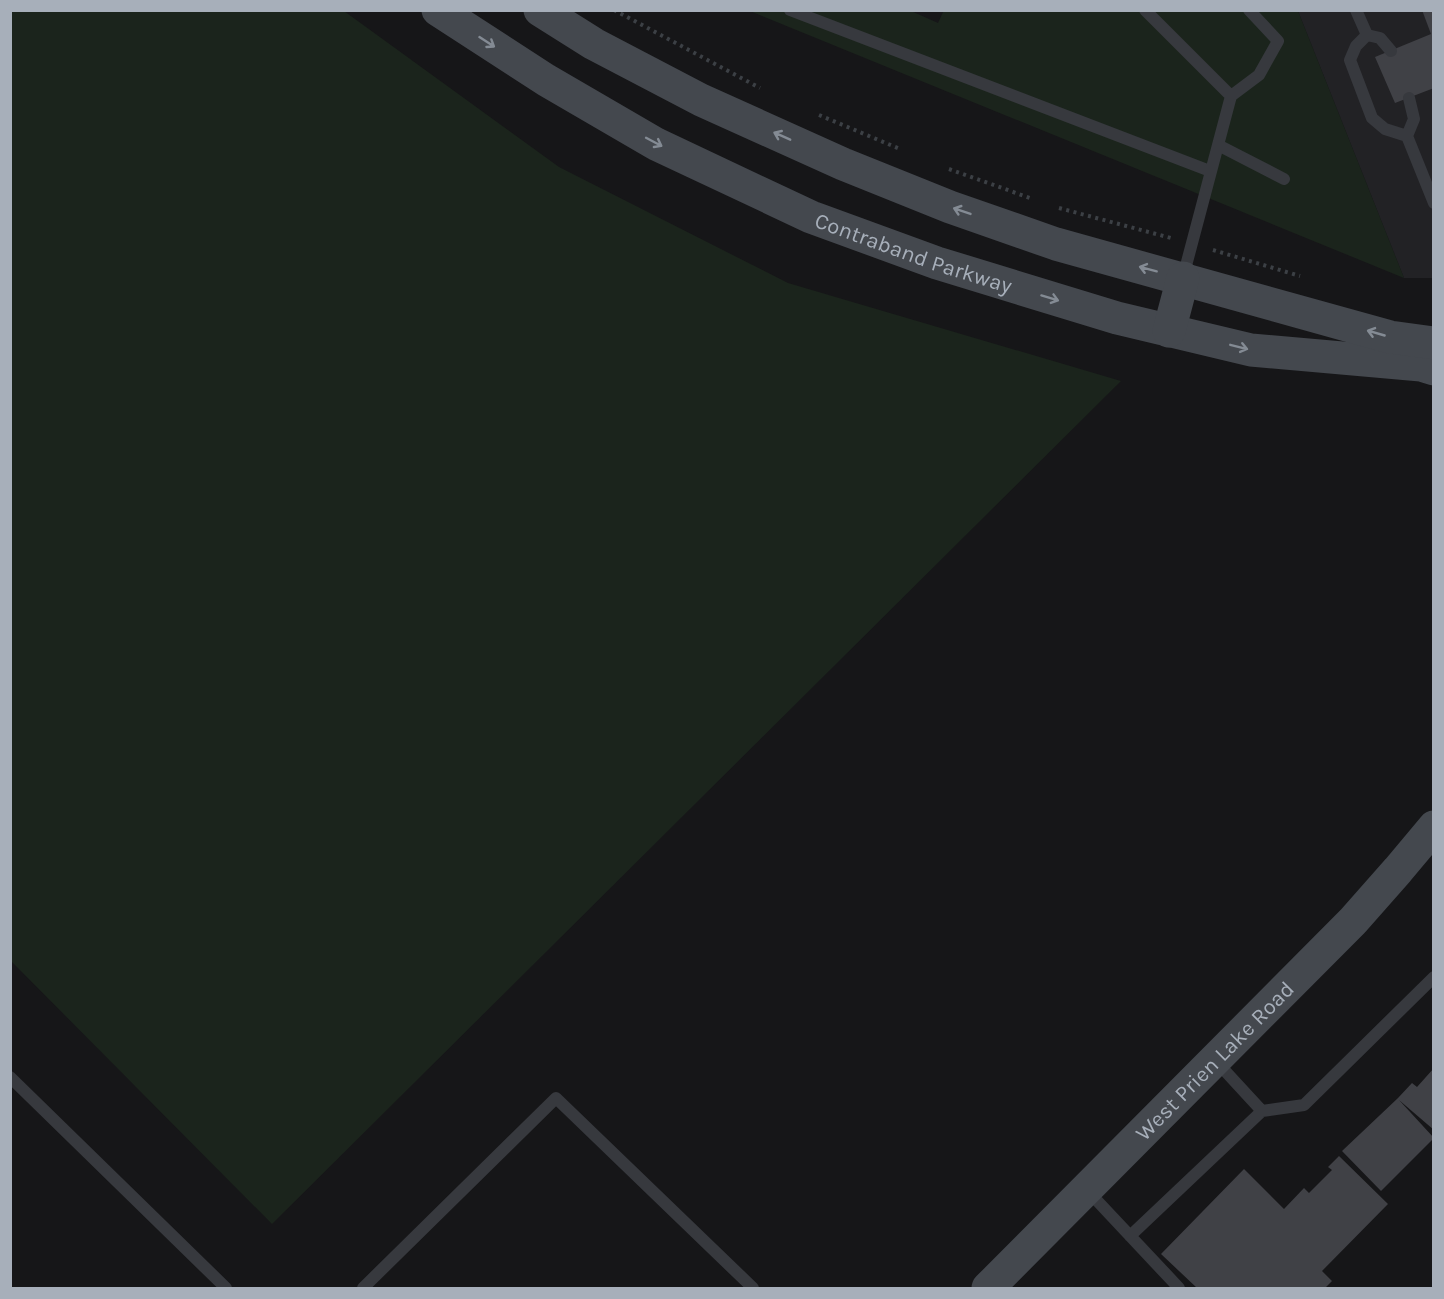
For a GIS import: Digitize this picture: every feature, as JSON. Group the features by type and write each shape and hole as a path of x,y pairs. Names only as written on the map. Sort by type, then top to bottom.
{"street":[{"name":"Contraband Parkway","path":"438,10 546,80 656,144 812,217 937,263 1117,318 1251,350 1421,365 1434,369"},
{"path":"540,10 594,44 701,100 843,164 950,207 1056,244 1390,337 1434,343"},
{"path":"1169,331 1183,278"},
{"name":"West Prien Lake Road","path":"988,1288 1353,921 1434,826"}],"lane":[{"path":"790,10 1210,171"},
{"path":"1145,10 1231,96"},
{"path":"1183,278 1231,96 1259,75 1278,40 1249,10"},
{"path":"1356,10 1367,34 1380,39 1391,51"},
{"path":"1367,34 1356,46 1350,60 1372,118 1386,129 1407,136"},
{"path":"1409,98 1414,119 1407,136 1434,202"},
{"path":"1218,145 1284,179"},
{"path":"1130,1236 1262,1111 1304,1105 1434,977"},
{"path":"1214,1060 1262,1111"},
{"path":"10,1077 226,1288"},
{"path":"363,1288 556,1098 753,1288"},
{"path":"1086,1189 1179,1288"}],"path":[{"path":"614,10 764,90"},
{"path":"817,114 903,150"},
{"path":"945,168 1039,201"},
{"path":"1050,205 1309,279"}],"shaded area":[{"path":"944,10 1298,11 1404,278 750,11 911,11 938,23"},
{"path":"10,11 344,11 559,167 788,283 1121,381 272,1224 11,961"},
{"path":"1298,11 1433,11 1433,278 1404,278"}],"building":[{"path":"1422,10 1434,10 1434,88 1395,103 1375,57 1431,34"},
{"path":"1434,1068 1434,1130 1399,1100 1434,1138 1381,1191 1342,1151 1412,1083 1417,1087"},
{"path":"1339,1156 1388,1204 1322,1271 1332,1281 1325,1288 1197,1288 1161,1254 1244,1169 1284,1209 1304,1188 1309,1193 1332,1170 1328,1167"}]}
